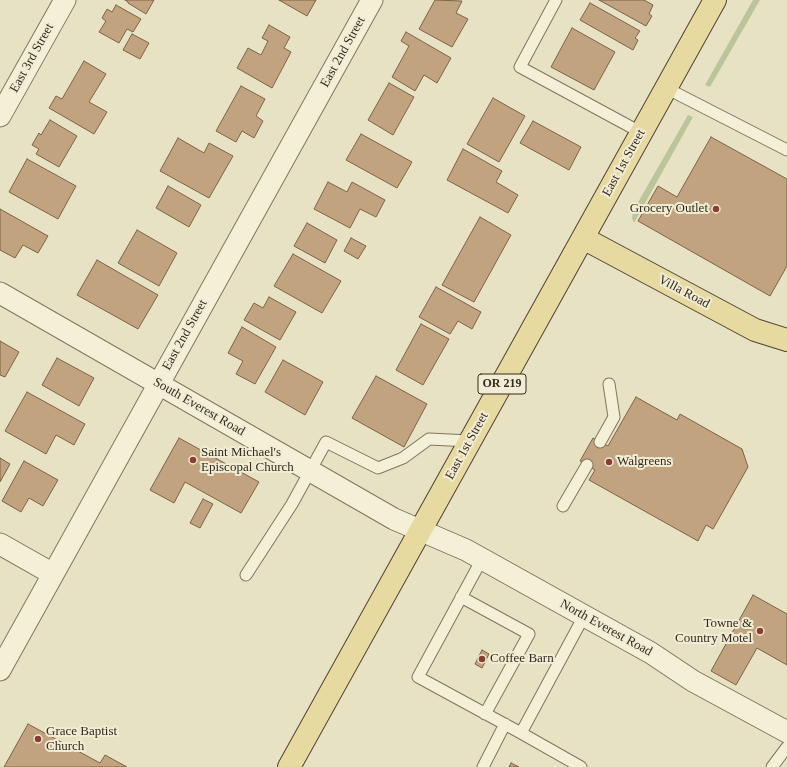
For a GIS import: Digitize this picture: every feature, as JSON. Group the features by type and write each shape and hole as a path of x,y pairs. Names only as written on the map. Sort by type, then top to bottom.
{"main road":[{"name":"East 1st Street","path":"289,767 716,0"},
{"name":"Villa Road","path":"583,238 755,330 787,340"}],"street":[{"name":"East 3rd Street","path":"2,108 65,0"},
{"name":"East 2nd Street","path":"0,670 372,0"},
{"name":"South Everest Road","path":"0,293 394,519 421,530"},
{"name":"North Everest Road","path":"421,530 466,550 651,653 693,681 787,732"},
{"path":"0,544 53,574"}],"lane":[{"path":"556,0 520,66 642,132"},
{"path":"666,88 787,150"},
{"path":"600,442 614,417 609,384"},
{"path":"246,575 292,504 326,442 378,468 403,458 429,439 470,441"},
{"path":"563,506 587,465"},
{"path":"482,559 418,677 522,733 581,767"},
{"path":"461,597 529,634 485,714"},
{"path":"522,733 584,616"},
{"path":"483,767 505,724"},
{"path":"772,767 787,747"}],"green space":[{"path":"753,0 760,0 710,87 705,85"},
{"path":"688,115 693,117 634,223 632,218 633,211"}],"building":[{"path":"125,0 154,0 146,14"},
{"path":"279,0 316,0 307,16"},
{"path":"435,0 462,1 456,13 468,19 452,47 419,29"},
{"path":"599,0 644,0 653,5 649,14 652,16 646,26"},
{"path":"590,3 640,31 635,38 638,40 633,50 580,20"},
{"path":"116,5 141,19 133,32 127,29 119,43 99,32 106,21 102,18 107,9 112,12"},
{"path":"269,25 290,37 284,48 291,52 272,88 237,68 248,48 261,55 268,41 262,38"},
{"path":"572,28 615,52 594,90 551,67"},
{"path":"406,32 451,58 437,83 424,75 415,91 392,77 409,46 401,41"},
{"path":"132,34 149,43 140,59 123,50"},
{"path":"84,61 106,74 89,102 107,112 94,134 49,108 56,96 62,99"},
{"path":"389,83 414,97 393,135 368,120"},
{"path":"241,86 265,99 256,116 263,121 254,138 242,131 236,142 216,131"},
{"path":"493,98 525,116 499,162 467,144"},
{"path":"50,120 77,136 59,167 36,154 39,149 32,145 39,133 41,135"},
{"path":"533,121 581,147 569,170 520,143"},
{"path":"361,134 412,162 397,188 346,160"},
{"name":"Grocery Outlet","path":"711,137 787,179 787,266 770,296 638,221 658,186 677,197"},
{"path":"178,138 204,153 209,143 233,156 209,198 160,171"},
{"path":"463,149 502,171 496,182 518,195 508,213 447,180"},
{"path":"27,159 76,186 58,219 9,192"},
{"path":"328,182 347,192 352,182 385,200 376,217 360,209 350,228 314,209"},
{"path":"168,186 201,205 189,227 156,208"},
{"path":"0,209 48,236 38,253 23,245 15,258 0,250"},
{"path":"480,217 511,235 474,302 442,285"},
{"path":"307,223 337,240 325,263 294,246"},
{"path":"137,230 177,253 159,286 118,263"},
{"path":"351,238 366,246 358,259 344,251"},
{"path":"293,254 341,281 322,313 274,286"},
{"path":"97,260 158,295 138,329 77,295"},
{"path":"436,287 481,312 472,329 458,321 450,334 419,317"},
{"path":"269,297 296,312 280,340 244,320 254,303 263,308"},
{"path":"421,324 449,339 423,385 396,370"},
{"path":"242,327 276,347 255,384 236,374 243,361 228,353"},
{"path":"0,341 19,352 5,377 0,375"},
{"path":"57,358 94,378 79,406 42,385"},
{"path":"283,360 323,382 305,415 265,392"},
{"path":"376,376 427,404 404,447 352,418"},
{"path":"27,392 85,424 74,445 56,435 46,454 5,431"},
{"name":"Walgreens","path":"636,397 677,420 680,414 742,449 748,467 713,529 706,525 698,541 589,480 595,470 580,461 593,438 608,446"},
{"name":"Saint Michael's Episcopal Church","path":"179,438 259,482 241,513 185,482 174,503 150,490"},
{"path":"0,458 10,464 0,482"},
{"path":"24,461 58,480 43,506 29,498 21,512 2,501"},
{"path":"203,499 213,504 200,528 190,523"},
{"name":"Towne & Country Motel","path":"753,595 787,614 787,665 757,648 736,685 711,671"},
{"name":"Coffee Barn","path":"482,650 489,654 482,668 475,664"},
{"name":"Grace Baptist Church","path":"28,724 100,763 105,755 127,767 4,767"},
{"path":"511,763 519,767 509,767"}],"place":[{"name":"Grocery Outlet","path":"716,209"},
{"name":"Saint Michael's Episcopal Church","path":"193,460"},
{"name":"Walgreens","path":"609,462"},
{"name":"Towne & Country Motel","path":"760,631"},
{"name":"Coffee Barn","path":"482,659"},
{"name":"Grace Baptist Church","path":"38,739"}]}
